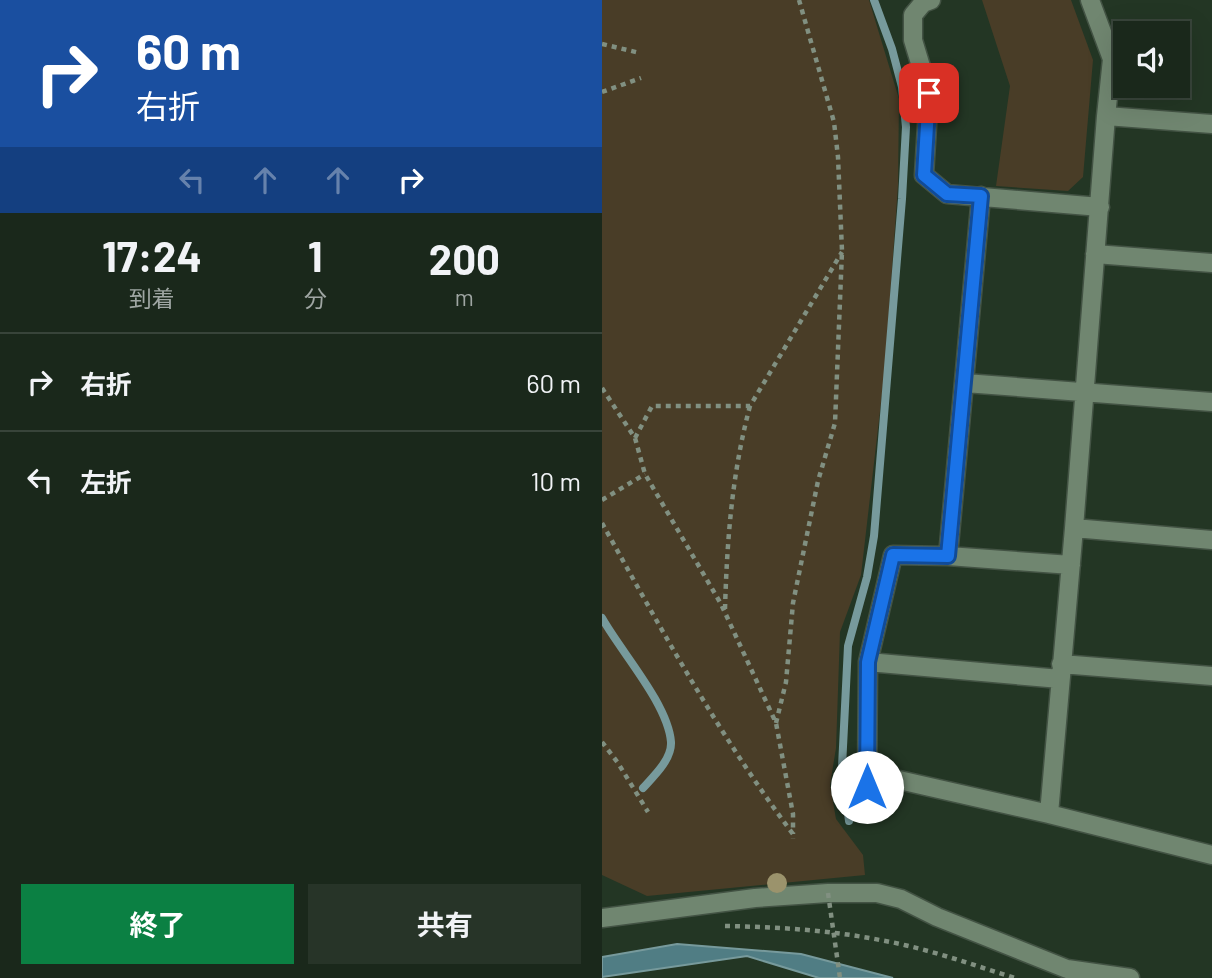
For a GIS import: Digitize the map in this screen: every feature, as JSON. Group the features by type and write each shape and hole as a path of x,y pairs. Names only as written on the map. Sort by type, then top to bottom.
{"street":[{"path":"931,0 923,3 913,15 913,40 929,93 924,175 947,194 1100,207"},
{"path":"1049,814 1112,59 1090,0"},
{"path":"1106,116 1212,124"},
{"path":"948,556 981,196"},
{"path":"1095,254 1212,263"},
{"path":"965,383 1212,402"},
{"path":"1074,528 1212,540"},
{"path":"1071,565 893,555 868,662 867,787 899,780 1212,855"},
{"path":"868,662 1212,676"},
{"path":"602,918 755,898 877,893 901,899 937,917 1067,969 1130,978"}],"path":[{"path":"776,723 786,682 793,603 818,481 835,423 842,251 834,122 799,0"},
{"path":"602,44 640,53"},
{"path":"602,92 641,78"},
{"path":"725,612 731,499 740,444 750,406 842,251"},
{"path":"602,388 635,438 645,474 725,612 776,723 793,814 793,836 674,652 602,523"},
{"path":"635,438 652,406 750,406"},
{"path":"602,500 645,474"},
{"path":"602,742 648,812"},
{"path":"828,893 840,978"},
{"path":"718,926 786,928 879,940 930,951 1015,978"}],"shaded area":[{"path":"602,0 869,0 899,99 898,185 885,368 861,575 840,632 836,748 830,785 836,819 863,855 865,875 647,896 602,875"},
{"path":"982,0 1071,0 1093,60 1083,177 1068,191 996,186 1010,86"}],"water":[{"path":"677,944 801,954 893,978 819,978 747,956 602,977 602,957"}],"waterway":[{"path":"849,821 842,767 848,646 867,577 874,536 906,127 902,87 892,49 874,0"},
{"path":"602,618 643,678 668,727 671,742 669,755 643,788"}],"route":[{"path":"867,787 868,662 893,555 948,556 965,383 981,196 947,194 924,175 929,93"}]}
